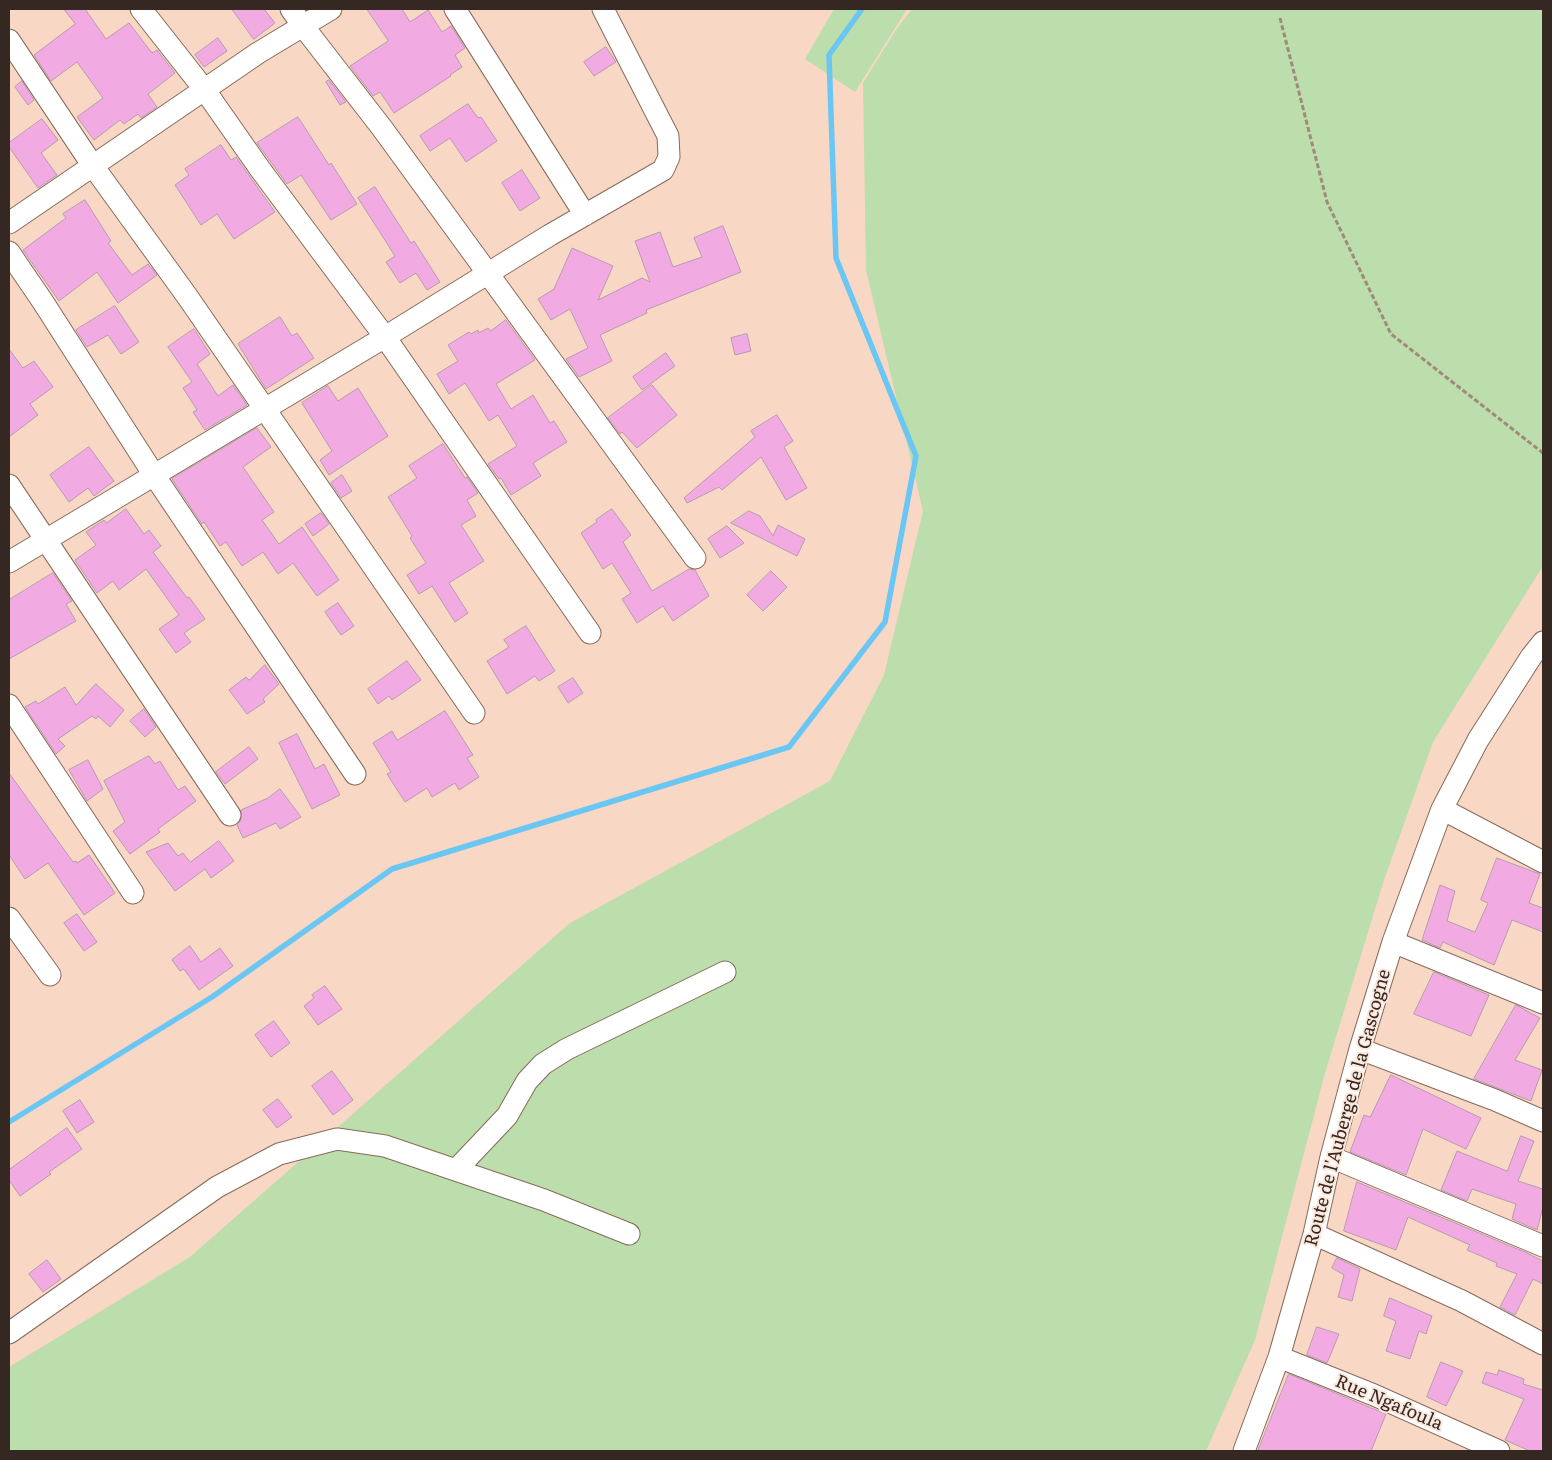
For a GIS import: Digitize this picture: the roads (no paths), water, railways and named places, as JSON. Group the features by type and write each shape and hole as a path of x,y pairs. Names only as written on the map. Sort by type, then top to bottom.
{"street":[{"path":"141,9 204,89 260,169 385,337 590,633"},
{"path":"9,223 258,53 297,17 330,9"},
{"path":"455,9 585,215"},
{"path":"9,562 585,215 663,170 668,157 668,136 603,9"},
{"path":"297,17 382,128 695,558"},
{"path":"9,40 93,166 264,408 474,713"},
{"path":"9,252 154,475 356,774"},
{"path":"9,485 230,815"},
{"name":"Route de l'Auberge de la Gascogne","path":"1244,1451 1279,1357 1314,1234 1331,1157 1360,1048 1393,942 1442,809 1478,740 1531,657 1543,642"},
{"path":"9,705 133,893"},
{"path":"1442,809 1543,862"},
{"path":"9,918 50,975"},
{"path":"1393,942 1543,1003"},
{"path":"456,1170 507,1116 527,1081 542,1064 567,1049 725,972"},
{"path":"1360,1048 1495,1100 1543,1121"},
{"path":"9,1333 216,1187 279,1154 337,1140 385,1146 544,1200 630,1234"},
{"path":"1331,1157 1543,1246"},
{"path":"1314,1234 1462,1301 1543,1344"},
{"name":"Rue Ngafoula","path":"1279,1357 1374,1395 1499,1451"}],"waterway":[{"path":"9,1122 212,997 392,869 789,747 885,622 916,456 836,258 829,55 862,9"}]}
